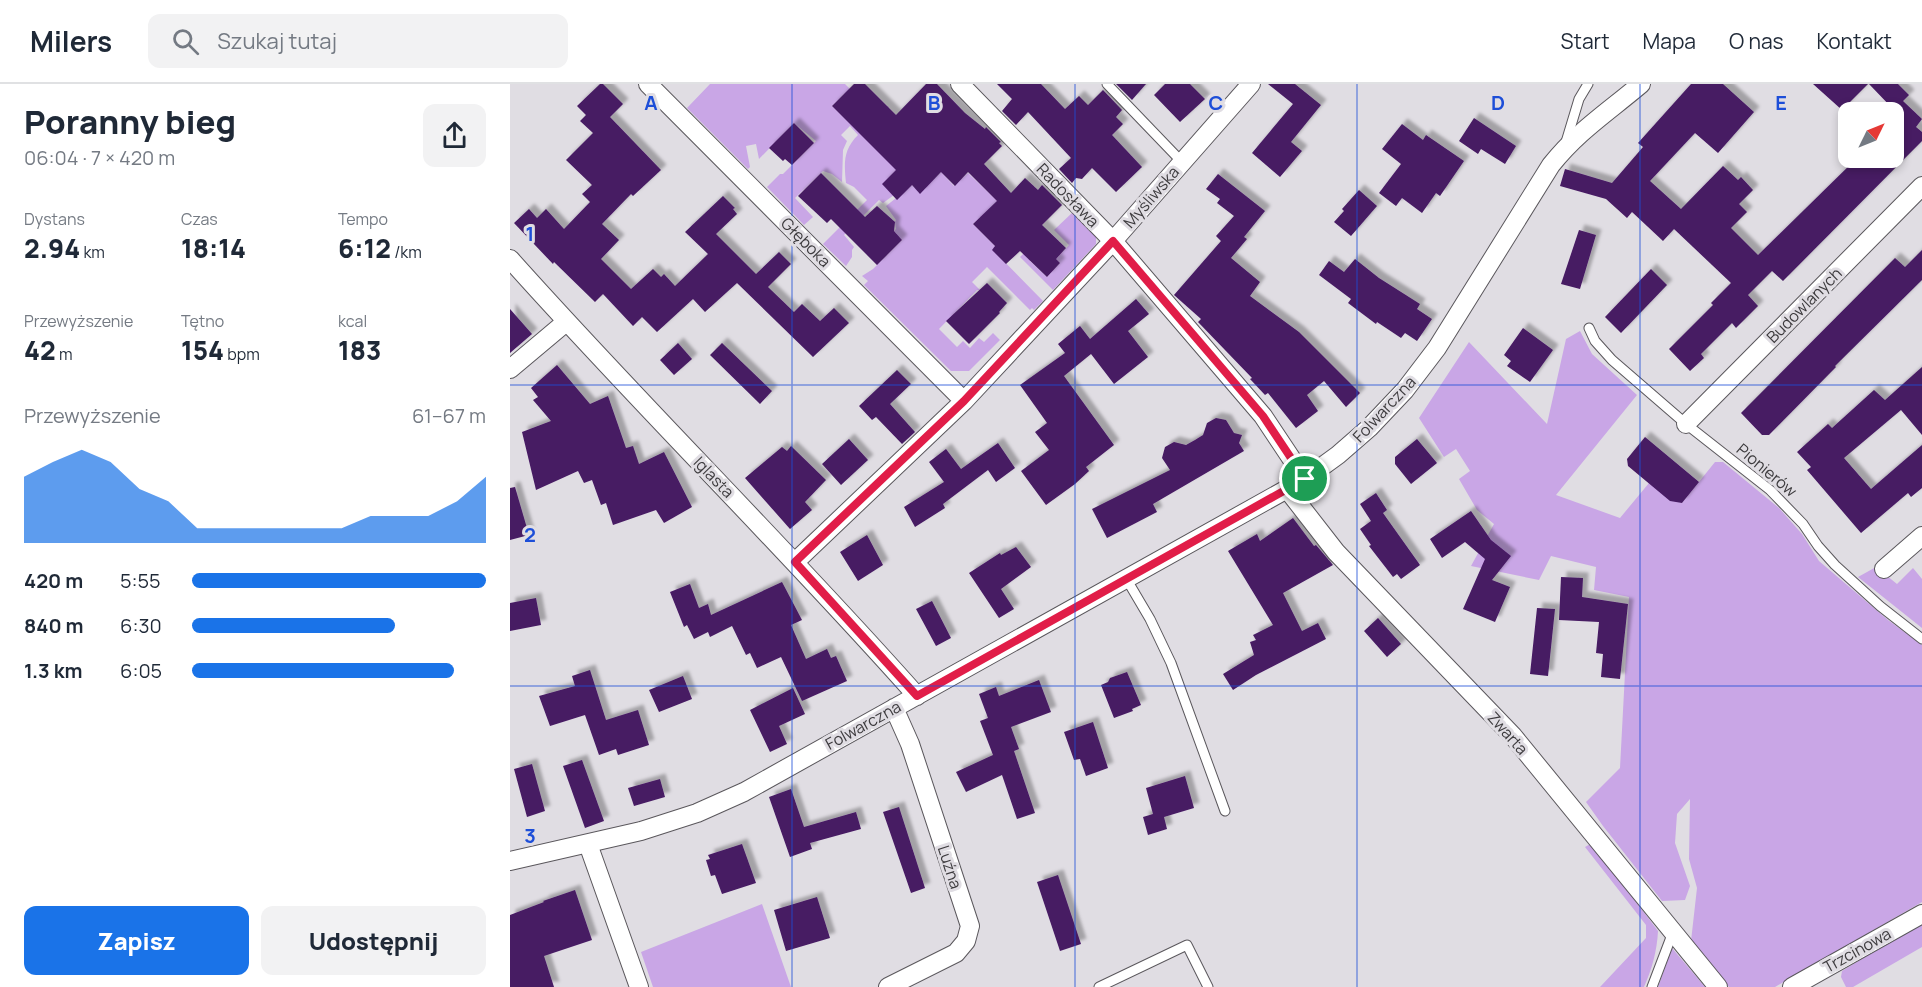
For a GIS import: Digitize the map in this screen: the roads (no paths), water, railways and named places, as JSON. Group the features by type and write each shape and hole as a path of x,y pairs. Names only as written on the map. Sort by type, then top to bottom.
{"street":[{"name":"Głęboka","path":"648,84 964,401"},
{"name":"Radosława","path":"960,84 1113,241 1263,416 1305,479"},
{"name":"Myśliwska","path":"795,562 964,401 1113,241 1251,84"},
{"name":"Folwarczna","path":"510,861 632,834 698,813 744,792 1305,479 1369,428 1405,390 1437,348 1551,165 1565,147 1586,127 1641,84"},
{"name":"Budowlanych","path":"1686,424 1922,186"},
{"name":"Iglasta","path":"510,259 566,322 795,562 917,696"},
{"path":"510,369 566,322"},
{"name":"Zwarta","path":"1287,489 1336,552 1513,736 1718,987"},
{"path":"1884,569 1922,536"},
{"name":"Luźna","path":"888,987 956,953 966,940 970,926 910,744 894,708"},
{"path":"588,844 639,987"},
{"name":"Trzcinowa","path":"1797,986 1922,914"}],"lane":[{"path":"1107,84 1182,162"},
{"path":"1565,147 1579,99 1588,84"},
{"name":"Pionierów","path":"1588,328 1612,360 1686,424 1770,490 1803,524 1834,565 1922,639"},
{"path":"1127,580 1150,619 1171,663 1224,811"},
{"path":"1652,987 1673,932"},
{"path":"1099,987 1187,945 1208,987"}]}
